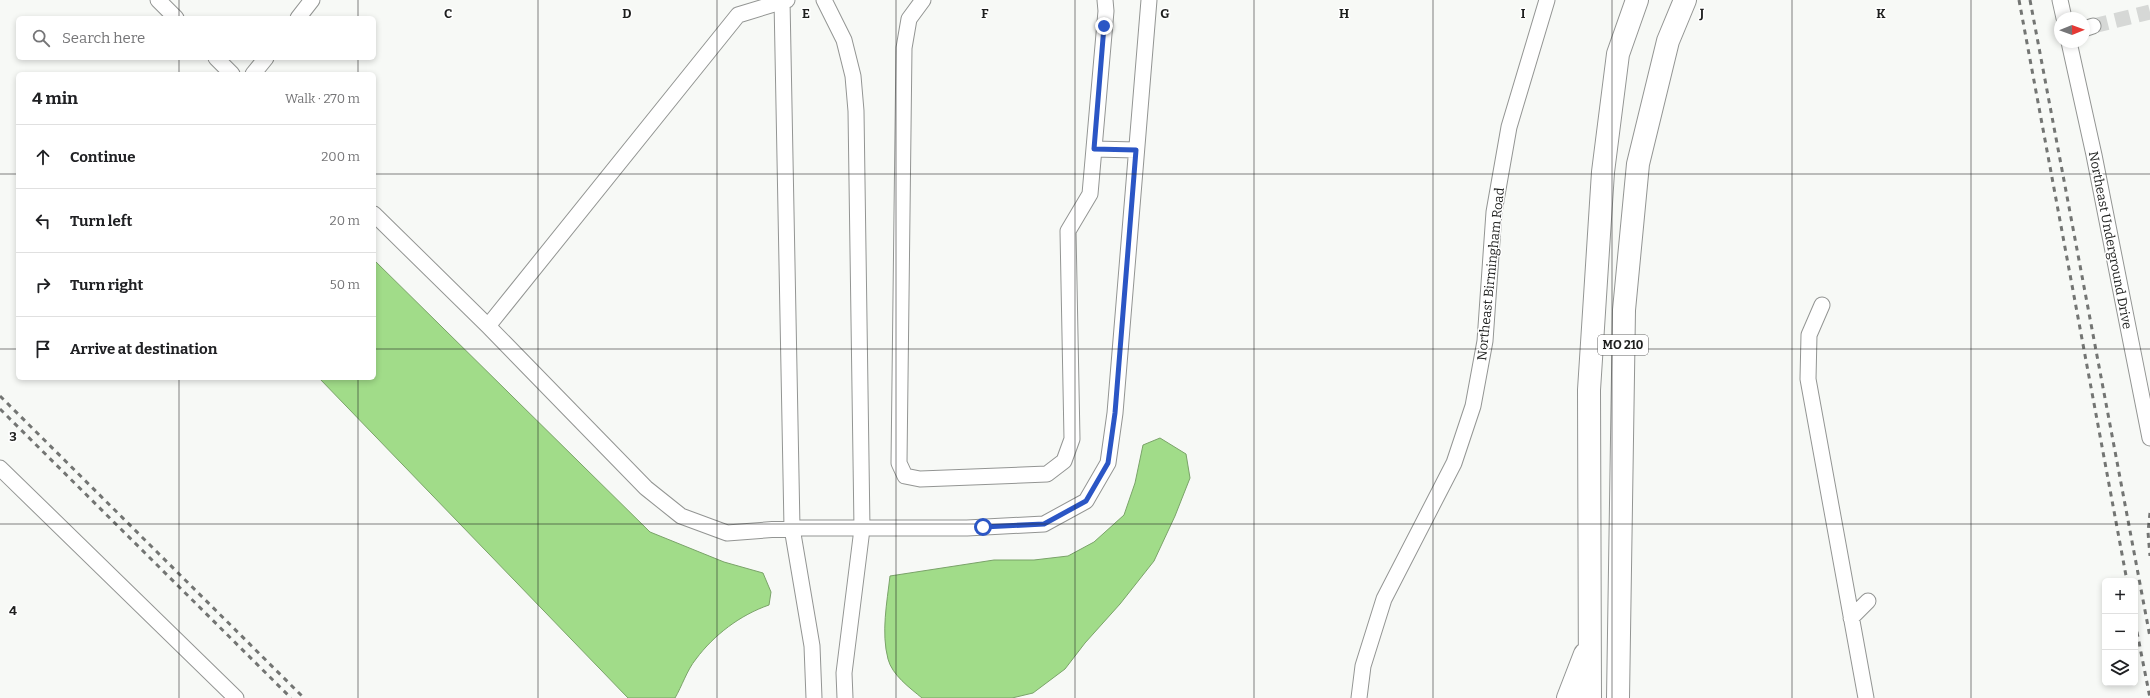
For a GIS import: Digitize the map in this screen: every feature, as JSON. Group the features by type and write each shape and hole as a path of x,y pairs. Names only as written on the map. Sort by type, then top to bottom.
{"highway":[{"name":"MO 210","path":"1590,698 1589,390 1603,172 1618,54 1637,0"},
{"name":"MO 210","path":"1618,698 1624,310 1638,164 1668,41 1685,0"},
{"path":"1568,698 1590,644"},
{"path":"1618,669 1633,698"}],"street":[{"path":"158,0 174,16"},
{"path":"300,16 312,0"},
{"path":"488,326 738,16 784,0 792,528 812,646 814,698"},
{"path":"824,0 844,40 853,76 856,111 862,529 844,673 844,698"},
{"path":"923,0 909,19 904,48 899,463 905,476 920,479 1047,474 1064,461 1072,439 1068,231 1090,194 1106,11 1105,0"},
{"path":"376,216 488,326 646,488 681,516 727,533 792,528 967,528 1044,524 1086,501 1108,463 1115,413 1148,0"},
{"name":"Northeast Birmingham Road","path":"1359,698 1363,666 1384,599 1454,464 1473,406 1485,341 1494,212 1506,143 1527,60 1547,0"},
{"path":"2060,0 2063,12"},
{"name":"Northeast Underground Drive","path":"2070,48 2094,155 2150,438"},
{"path":"218,60 230,72"},
{"path":"255,72 264,60"},
{"path":"1094,149 1136,150"},
{"path":"1822,305 1809,335 1808,379 1866,698"},
{"path":"0,468 236,698"},
{"path":"1851,618 1868,601"}],"shaded area":[{"path":"376,262 650,532 724,562 763,573 771,592 769,605 748,614 719,634 703,650 693,663 675,698 628,698 321,380 376,380"},
{"path":"1160,438 1186,454 1190,478 1175,516 1154,561 1065,669 1033,693 1012,698 922,698 897,676 888,659 885,639 885,618 890,576 994,560 1034,560 1068,556 1094,542 1124,515 1135,483 1143,445"}],"tunnel":[{"path":"2093,26 2150,12"}],"railway":[{"path":"2019,0 2126,578"},
{"path":"2030,0 2150,637"},
{"path":"0,396 304,698"},
{"path":"0,409 291,698"},
{"path":"2150,513 2148,532 2150,556"},
{"path":"2138,637 2150,698"}],"route":[{"path":"983,527 1044,524 1086,501 1108,463 1115,413 1136,150 1094,149 1104,26"}]}
